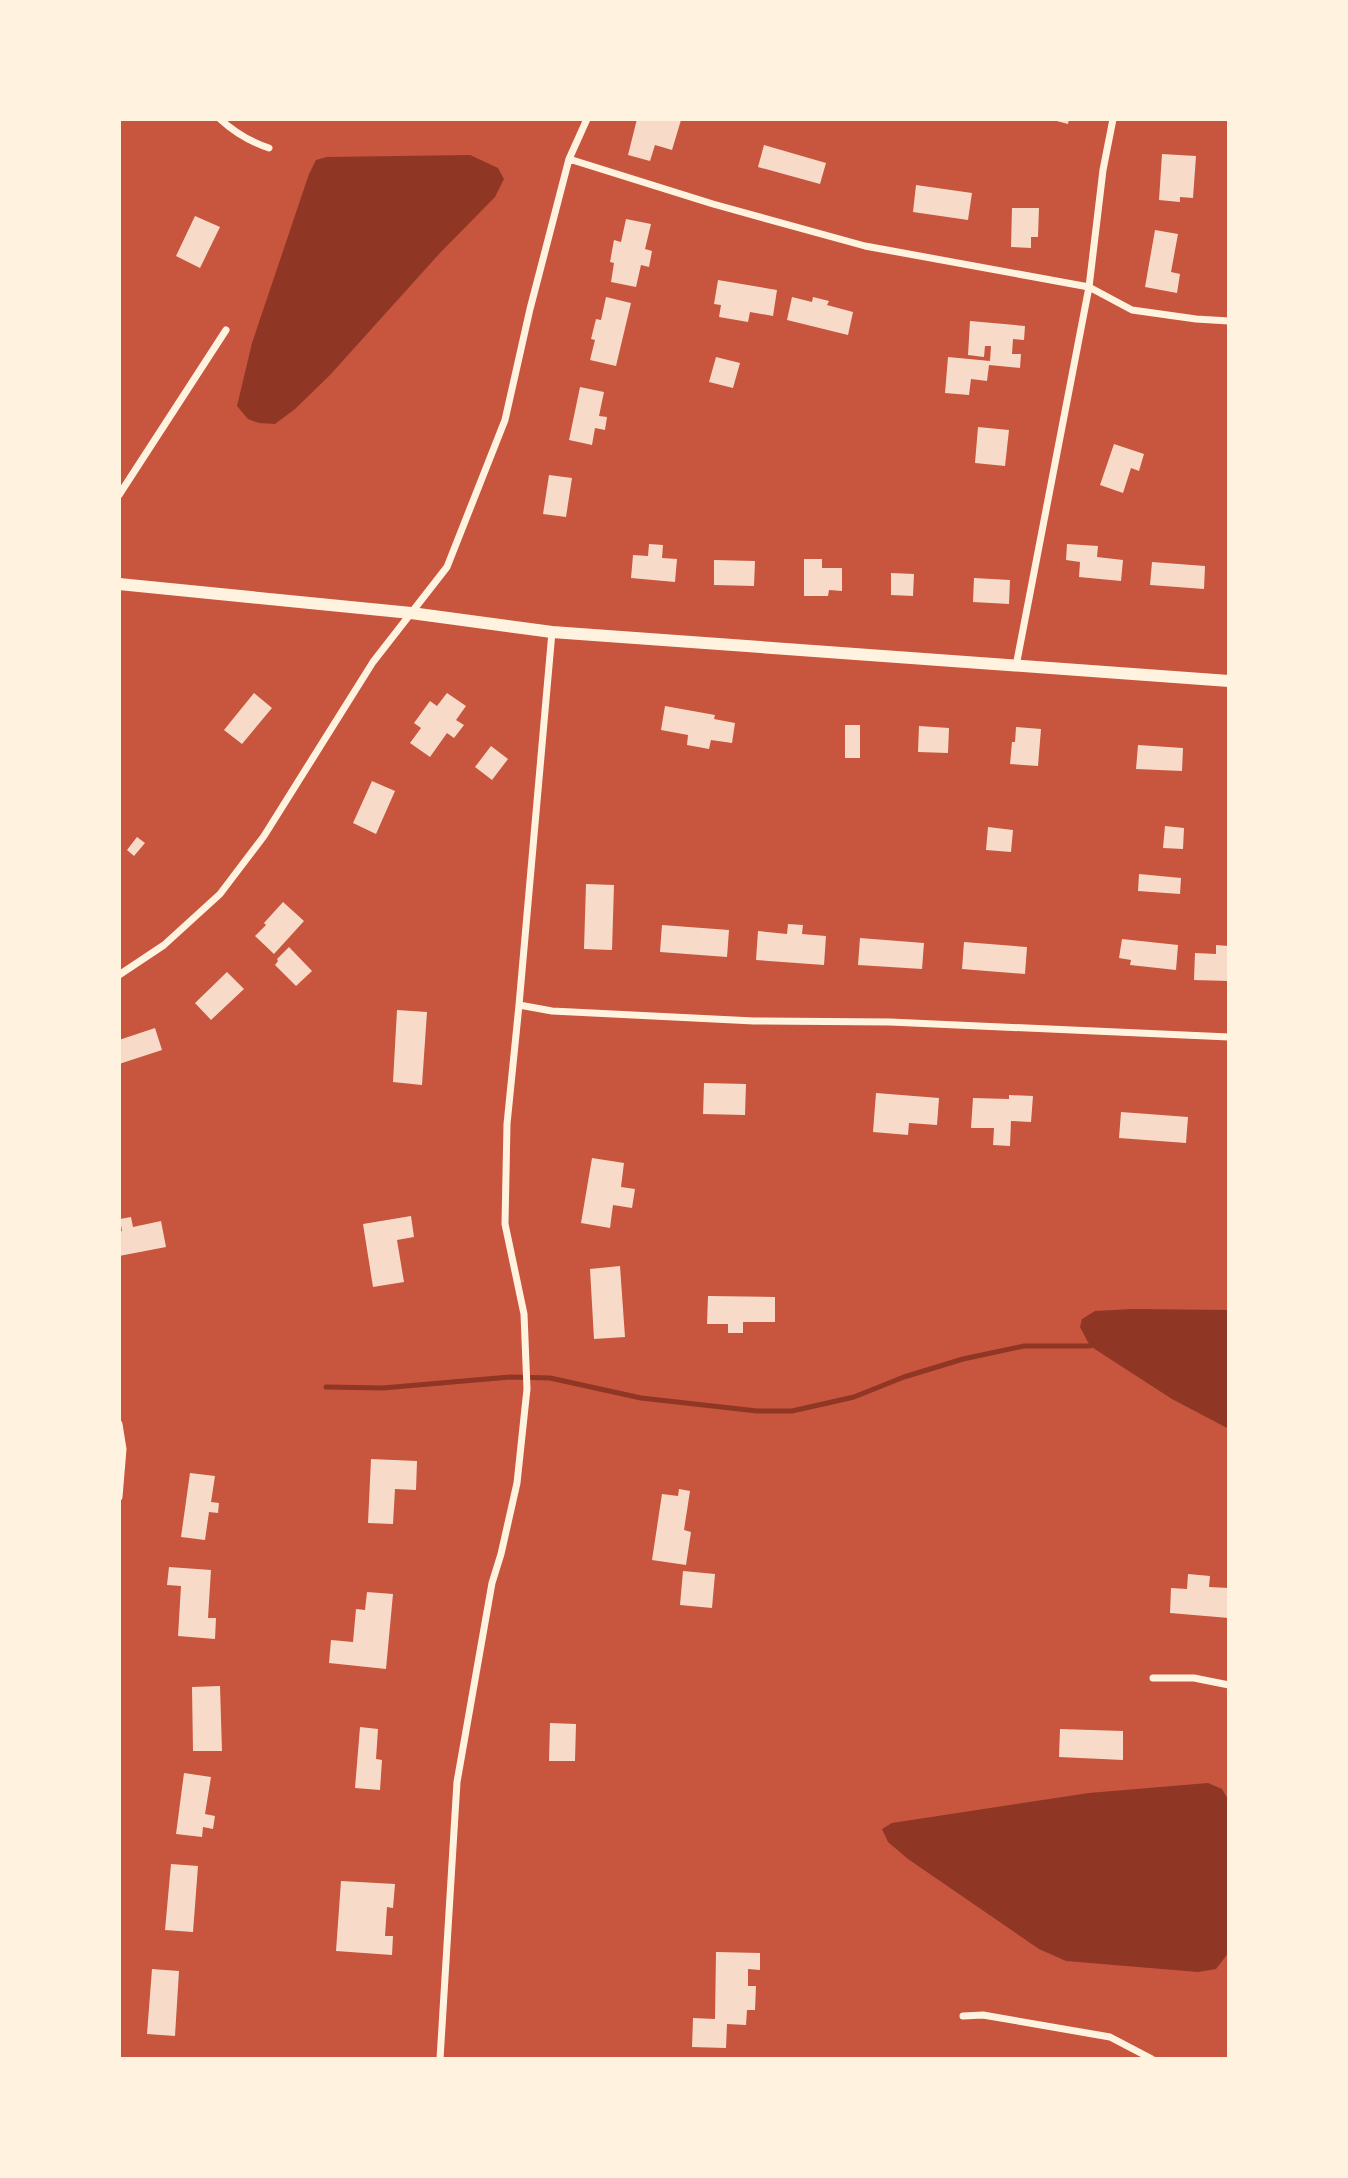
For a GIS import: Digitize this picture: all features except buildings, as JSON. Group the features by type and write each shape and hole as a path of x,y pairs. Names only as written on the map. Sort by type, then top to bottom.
{"street":[{"path":"220,119 255,143 270,148"},
{"path":"119,975 164,944 220,894 264,836 373,662 447,567 505,421 530,309 569,159 587,119"},
{"path":"1016,666 1089,287 1112,119"},
{"path":"569,159 713,204 865,246 1089,287 1132,310 1196,320 1229,321"},
{"path":"119,495 226,330"},
{"path":"119,583 411,613 552,632 1229,681"},
{"path":"440,2059 457,1782 492,1583 517,1483 527,1389 524,1314 505,1224 507,1124 552,632"},
{"path":"519,1005 552,1011 754,1021 890,1022 1229,1037"},
{"path":"119,1424 123,1449 119,1497"},
{"path":"1153,1678 1194,1678 1229,1685"},
{"path":"963,2016 983,2015 1110,2037 1152,2059"}],"shaded area":[{"path":"470,155 498,168 504,179 495,197 439,254 330,375 295,409 275,424 248,419 237,406 252,343 316,160 327,157"},
{"path":"1229,1310 1229,1429 1172,1399 1090,1346 1080,1327 1082,1319 1095,1311"},
{"path":"1208,1783 1222,1789 1229,1801 1229,1952 1216,1969 1198,1972 1066,1961 1039,1949 908,1859 888,1842 882,1829 892,1823 1089,1793"}],"waterway":[{"path":"326,1387 383,1388 510,1377 550,1378 641,1398 757,1411 792,1411 854,1397 904,1377 963,1359 1024,1346 1090,1346"}]}
